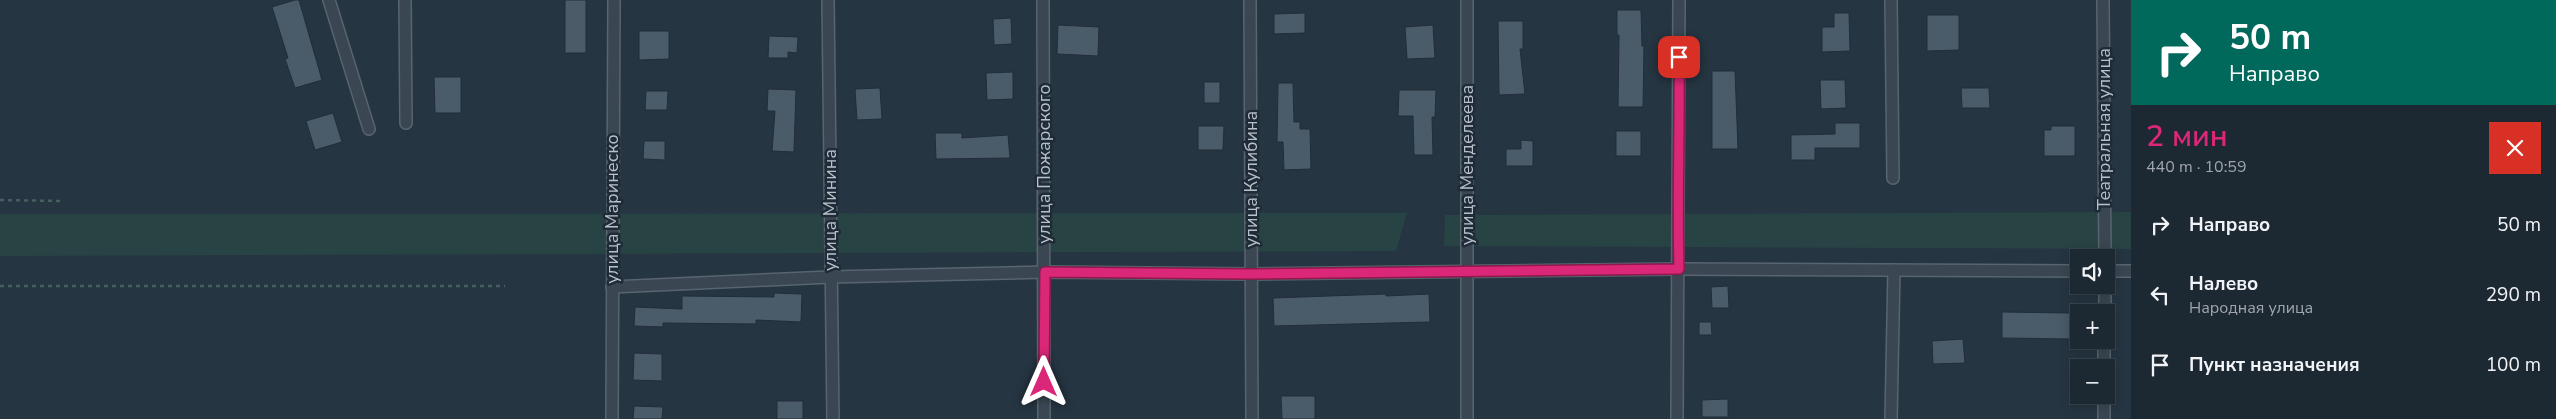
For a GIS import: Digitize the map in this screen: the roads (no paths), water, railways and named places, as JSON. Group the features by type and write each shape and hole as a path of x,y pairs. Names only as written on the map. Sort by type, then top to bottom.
{"street":[{"path":"329,0 368,129"},
{"path":"405,0 406,124"},
{"name":"улица Маринеско","path":"612,419 614,0"},
{"name":"улица Минина","path":"828,0 833,419"},
{"name":"улица Пожарского","path":"1043,0 1044,419"},
{"name":"улица Кулибина","path":"1250,0 1252,419"},
{"name":"улица Менделеева","path":"1467,0 1467,419"},
{"path":"1677,419 1679,269 1677,214 1680,171 1679,0"},
{"path":"1891,0 1893,178"},
{"name":"Театральная улица","path":"2104,0 2105,249"},
{"path":"612,287 830,277 1045,272 1251,274 1468,273 1679,269 2070,271"},
{"path":"1891,419 1894,270"},
{"path":"2115,271 2131,270"},
{"path":"2104,404 2104,419"}]}
